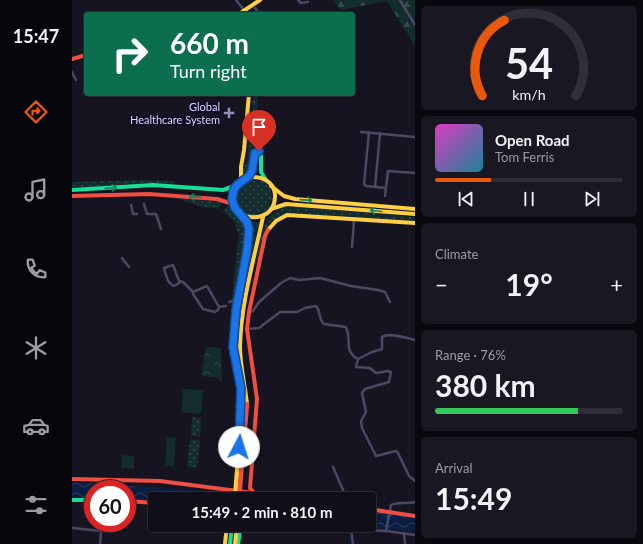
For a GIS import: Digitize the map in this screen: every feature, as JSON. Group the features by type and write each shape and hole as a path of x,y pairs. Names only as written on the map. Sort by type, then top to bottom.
{"street":[{"path":"236,0 242,12"},
{"path":"245,12 260,0"},
{"path":"298,0 301,2 308,2"},
{"path":"400,0 415,25"},
{"path":"254,6 258,12"},
{"path":"72,59 84,56"},
{"path":"72,72 76,80"},
{"path":"243,179 240,167 244,150 249,96"},
{"path":"361,132 415,137"},
{"path":"369,132 364,183 366,186 386,188"},
{"path":"375,187 380,133"},
{"path":"239,492 244,405 233,347 238,299 249,238 249,229 247,222 233,204 232,194 237,185 252,171 255,153 259,151 261,152 261,172 267,181 284,196 295,199 415,209"},
{"path":"385,196 389,170 415,173"},
{"path":"243,179 257,177 267,181"},
{"path":"72,190 153,185 223,190 237,185"},
{"path":"271,186 275,200 271,210"},
{"path":"72,196 149,194 217,199 233,204"},
{"path":"144,204 147,214 156,214 161,229"},
{"path":"241,215 252,219 263,217 271,210 286,204 415,214"},
{"path":"131,205 133,214 137,214"},
{"path":"236,492 246,388 240,361 240,344 244,310 256,262 269,227 281,218 300,215 354,220 415,223"},
{"path":"253,492 250,488 258,400 247,329 263,217"},
{"path":"352,247 354,220"},
{"path":"122,258 129,267"},
{"path":"181,282 172,286 168,282 164,268 173,265 179,281 181,282 193,292 203,309 215,312 219,307 226,306"},
{"path":"249,312 253,311 259,302 280,283 290,278 299,280 320,278 351,286 378,290 385,292 390,302"},
{"path":"193,292 206,286 219,307"},
{"path":"229,302 238,299"},
{"path":"247,329 259,328 280,312 297,312 303,308 316,306 318,308 320,320 324,324 346,327 348,331 349,352 352,356 358,359"},
{"path":"415,340 390,334 384,335 382,337 382,349 358,359 356,365 357,368 370,368 376,373 391,372 390,380 388,382 365,389 362,393 366,412 361,425 364,435 376,456 394,451 398,453 409,476 415,481"},
{"path":"333,467 344,492"},
{"path":"72,479 160,481 246,492"},
{"path":"72,500 84,500"},
{"path":"136,502 148,503"},
{"path":"386,531 390,507 392,504 415,502"},
{"path":"376,510 415,516"},
{"path":"72,528 84,529"},
{"path":"376,530 415,535"},
{"path":"100,544 101,532"},
{"path":"225,544 226,532"},
{"path":"230,544 231,532"},
{"path":"235,544 236,532"},
{"path":"238,544 240,532"},
{"path":"351,532 353,544"},
{"path":"404,533 405,544"}],"green space":[{"path":"334,0 415,0 415,46 387,1 340,10"},
{"path":"253,96 258,96 255,153 251,168 242,177 242,171 247,160"},
{"path":"249,178 257,178 267,183 271,190 271,204 267,211 257,216 249,216 239,211 237,208 234,201 234,193 239,183 242,181"},
{"path":"144,180 174,181 173,184 148,183 72,187 72,182"},
{"path":"175,198 222,202 219,209 202,207"},
{"path":"228,205 243,222 246,233 233,307 231,306 239,234 233,220 223,211"},
{"path":"285,206 415,217 415,221 293,214 277,218 270,223 266,231 258,260 256,260 263,228 271,215"},
{"path":"260,221 257,230 242,317 238,316 251,230 249,223"},
{"path":"206,347 221,348 222,382 217,378 201,376"},
{"path":"183,389 203,390 201,414 181,412"},
{"path":"192,417 201,418 200,437 191,436"},
{"path":"167,437 176,438 174,466 165,465"},
{"path":"190,439 200,440 197,468 187,467"},
{"path":"122,455 134,456 134,469 121,468"}],"water":[{"path":"72,482 84,483 84,498 72,497"},
{"path":"136,486 218,492 148,492 148,504 136,503"},
{"path":"376,512 415,516 415,532 376,528"}],"waterway":[{"path":"349,532 351,544"}],"traffic: fast":[{"path":"246,178 252,171 255,153 259,151 261,152 261,172 266,180"},
{"path":"72,190 153,185 223,190 237,185"},
{"path":"72,500 84,500"},
{"path":"230,544 231,532"},
{"path":"238,544 240,532"}],"traffic: slow":[{"path":"242,12 260,0"},
{"path":"241,181 241,167 249,96"},
{"path":"241,215 247,216 252,217 258,217 268,213 274,204 275,197 274,189 270,183 257,177 249,178 242,180 233,192 233,203 235,207 248,225 249,230 246,265 241,285"},
{"path":"271,186 284,196 295,199 415,209"},
{"path":"271,209 286,204 415,214"},
{"path":"268,230 276,221 287,215 415,223"},
{"path":"247,404 241,361 241,330 248,281 263,217"},
{"path":"236,492 242,405"},
{"path":"225,544 226,532"},
{"path":"235,544 236,532"}],"traffic: jam":[{"path":"72,59 84,56"},
{"path":"72,196 149,194 217,199 233,204"},
{"path":"253,492 250,488 257,399 247,329 249,312 265,236 268,230"},
{"path":"241,285 236,311 234,350 241,384 242,405"},
{"path":"240,492 247,404"},
{"path":"72,479 160,481 245,492"},
{"path":"136,502 148,502"},
{"path":"376,510 415,516"}],"place":[{"name":"Global Healthcare System","path":"229,113"}],"route":[{"path":"239,447 242,405 240,381 233,347 236,310 245,265 249,229 247,222 233,204 232,194 241,180 249,176 252,171 255,153 256,151 259,151"}]}
